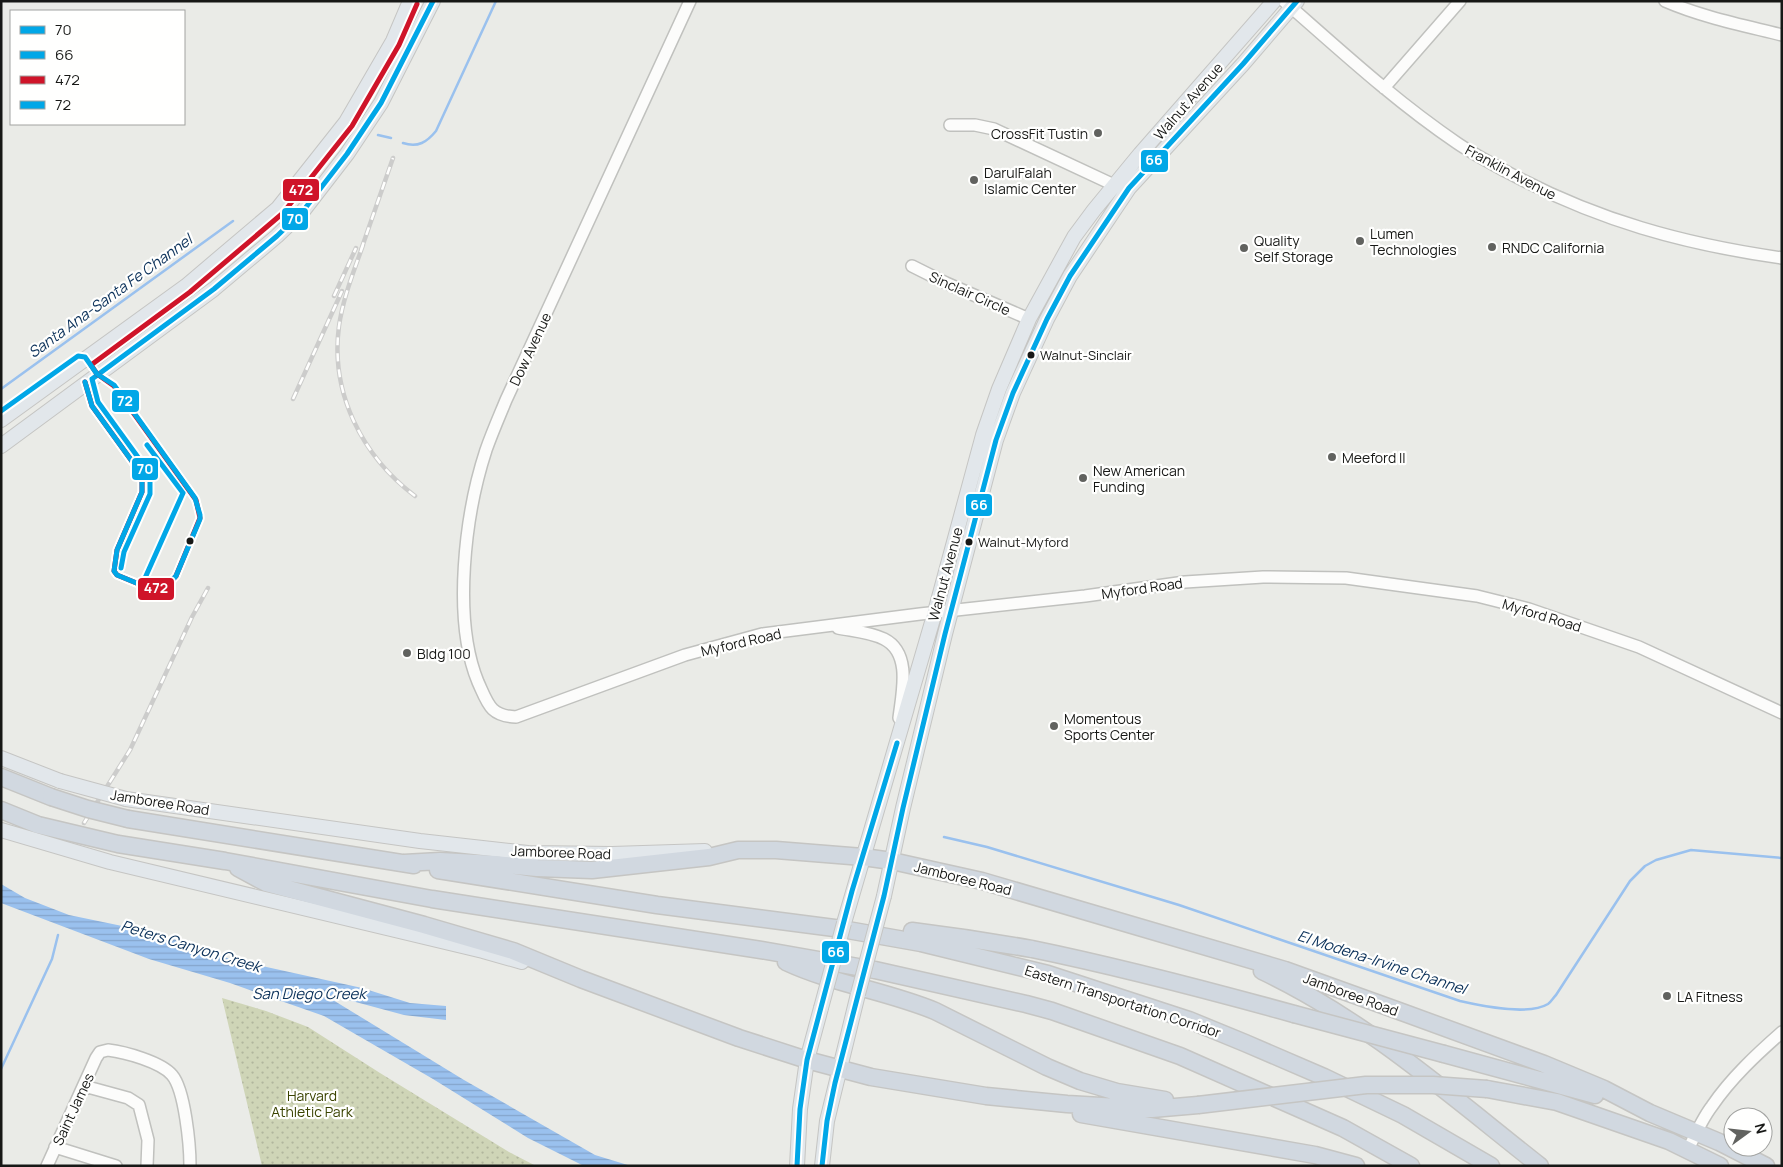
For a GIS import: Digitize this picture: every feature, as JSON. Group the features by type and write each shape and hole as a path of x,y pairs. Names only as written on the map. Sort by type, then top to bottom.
{"highway":[{"name":"Jamboree Road","path":"1,777 88,810 128,819 657,905 760,918"},
{"path":"1,810 38,825 118,844 225,861 432,899 762,950 875,970 1052,1011 1180,1056 1343,1128 1411,1166"},
{"name":"Jamboree Road","path":"738,850 776,850 892,861 982,881 1285,970 1544,1064 1604,1089 1650,1113 1719,1142 1766,1166"},
{"path":"404,864 440,861 592,870 709,857 738,850"},
{"path":"225,861 266,883 513,951 739,1038 806,1060 870,1077 1315,1155 1356,1166"},
{"path":"760,918 882,927 1030,949 1164,979 1577,1090 1650,1113"},
{"name":"Eastern Transportation Corridor","path":"760,918 921,942 1048,974 1189,1020 1324,1077 1403,1115 1490,1166"},
{"path":"1216,949 1324,1003 1404,1059 1540,1166"},
{"path":"762,950 792,965 908,1000 935,1011 1047,1068 1080,1082 1132,1095 1198,1105"},
{"path":"986,1096 1067,1104 1152,1109 1366,1085 1432,1085 1488,1089 1557,1102 1670,1141 1720,1166"}],"main road":[{"path":"1,420 186,286 278,208 346,122 393,41 410,1"},
{"path":"1,446 214,290 303,211 347,154 381,103 433,1"},
{"name":"Walnut Avenue","path":"796,1166 806,1060 852,891 935,612 983,435 999,389 1029,319 1074,237 1114,185 1274,1"},
{"name":"Walnut Avenue","path":"822,1166 827,1121 839,1068 884,896 952,610 996,440 1013,393 1047,319 1070,276 1129,188 1243,64 1291,3"},
{"path":"80,364 92,379"},
{"name":"Jamboree Road","path":"1,758 60,781 126,799 420,840 528,853 603,854 738,850"},
{"path":"1,830 110,862 483,951 581,978"}],"street":[{"name":"Dow Avenue","path":"495,713 487,703 472,663 468,648 465,609 465,574 471,510 486,450 506,400 690,1"},
{"path":"1384,88 1460,1"},
{"path":"1665,1 1680,8 1782,35"},
{"name":"Franklin Avenue","path":"1291,3 1369,77 1459,144 1527,182 1576,206 1623,223 1678,239 1782,258"},
{"path":"950,125 994,129 1114,185"},
{"name":"Sinclair Circle","path":"912,266 1029,319"},
{"name":"Myford Road","path":"495,713 516,717 684,655 762,634 935,612 1085,596 1185,582 1263,577 1346,578 1477,596 1530,609 1639,647 1782,713"},
{"path":"829,626 883,638 897,649 900,654 903,672 902,693 894,751"},
{"path":"1688,1150 1712,1106 1731,1083 1782,1032"},
{"name":"Saint James","path":"47,1166 96,1058 100,1052 113,1050 156,1063 174,1078 189,1132 190,1166"},
{"path":"84,1086 128,1098 139,1105 148,1140 147,1166"},
{"path":"55,1147 116,1166"}],"green space":[{"name":"Harvard Athletic Park","path":"222,998 266,1011 308,1027 509,1152 536,1166 262,1166"}],"water":[{"name":"San Diego Creek","path":"1,884 25,898 69,915 156,933 230,959 362,988 410,1003 446,1006 446,1020 404,1015 337,997 328,997 464,1080 595,1155 631,1166 584,1166 528,1138 433,1079 324,1016 230,983 149,959 1,903"}],"waterway":[{"name":"Santa Ana-Santa Fe Channel","path":"403,143 413,145 422,143 436,131 496,1"},
{"path":"378,135 391,138"},
{"name":"Santa Ana-Santa Fe Channel","path":"1,389 233,221"},
{"name":"El Modena-Irvine Channel","path":"944,837 987,847 1179,905 1460,1001 1517,1010 1539,1008 1550,1002 1630,881 1645,866 1656,860 1691,850 1782,858"},
{"path":"1,1069 52,959 58,935"}],"railway":[{"path":"361,250 393,158"},
{"path":"363,245 343,305 339,326 338,351 340,375 345,399 365,442 396,480 415,496"},
{"path":"334,296 356,248"},
{"path":"293,399 342,291"},
{"path":"84,823 130,750 192,617 208,588"}],"transit line":[{"name":"70","path":"92,379 214,289 277,236 303,211 347,154 381,103 433,1"},
{"name":"66","path":"822,1166 827,1121 835,1083 884,896 945,634 996,440 1013,393 1047,319 1070,276 1129,188 1243,64 1297,1"},
{"name":"472","path":"85,382 92,406 134,464 142,480 142,492 117,550 114,571 117,575 151,589 165,588 176,576 200,518 196,500 114,386 97,374 91,365 190,292 283,213 352,126 399,45 417,4"},
{"name":"72","path":"1,411 78,356 85,357 97,374 114,385 195,498 200,515 176,576 165,588 151,589 117,575 114,571 117,550 142,492 142,480 134,464 92,406 85,382"},
{"name":"70","path":"92,379 98,402 140,460 150,478 150,494 124,552 121,568"},
{"name":"70","path":"147,445 183,493"},
{"name":"70","path":"145,578 183,493"},
{"name":"66","path":"797,1166 800,1109 807,1060 852,891 897,743"}],"place":[{"name":"CrossFit Tustin","path":"1098,133"},
{"name":"DarulFalah Islamic Center","path":"974,180"},
{"name":"Lumen Technologies","path":"1360,241"},
{"name":"RNDC California","path":"1492,247"},
{"name":"Quality Self Storage","path":"1244,248"},
{"name":"Walnut-Sinclair","path":"1031,355"},
{"name":"Meeford II","path":"1332,457"},
{"name":"New American Funding","path":"1083,478"},
{"name":"Walnut-Myford","path":"969,542"},
{"name":"Bldg 100","path":"407,653"},
{"name":"Momentous Sports Center","path":"1054,726"},
{"name":"LA Fitness","path":"1667,996"}],"water label":[{"name":"Peters Canyon Creek","path":"191,946"}]}
